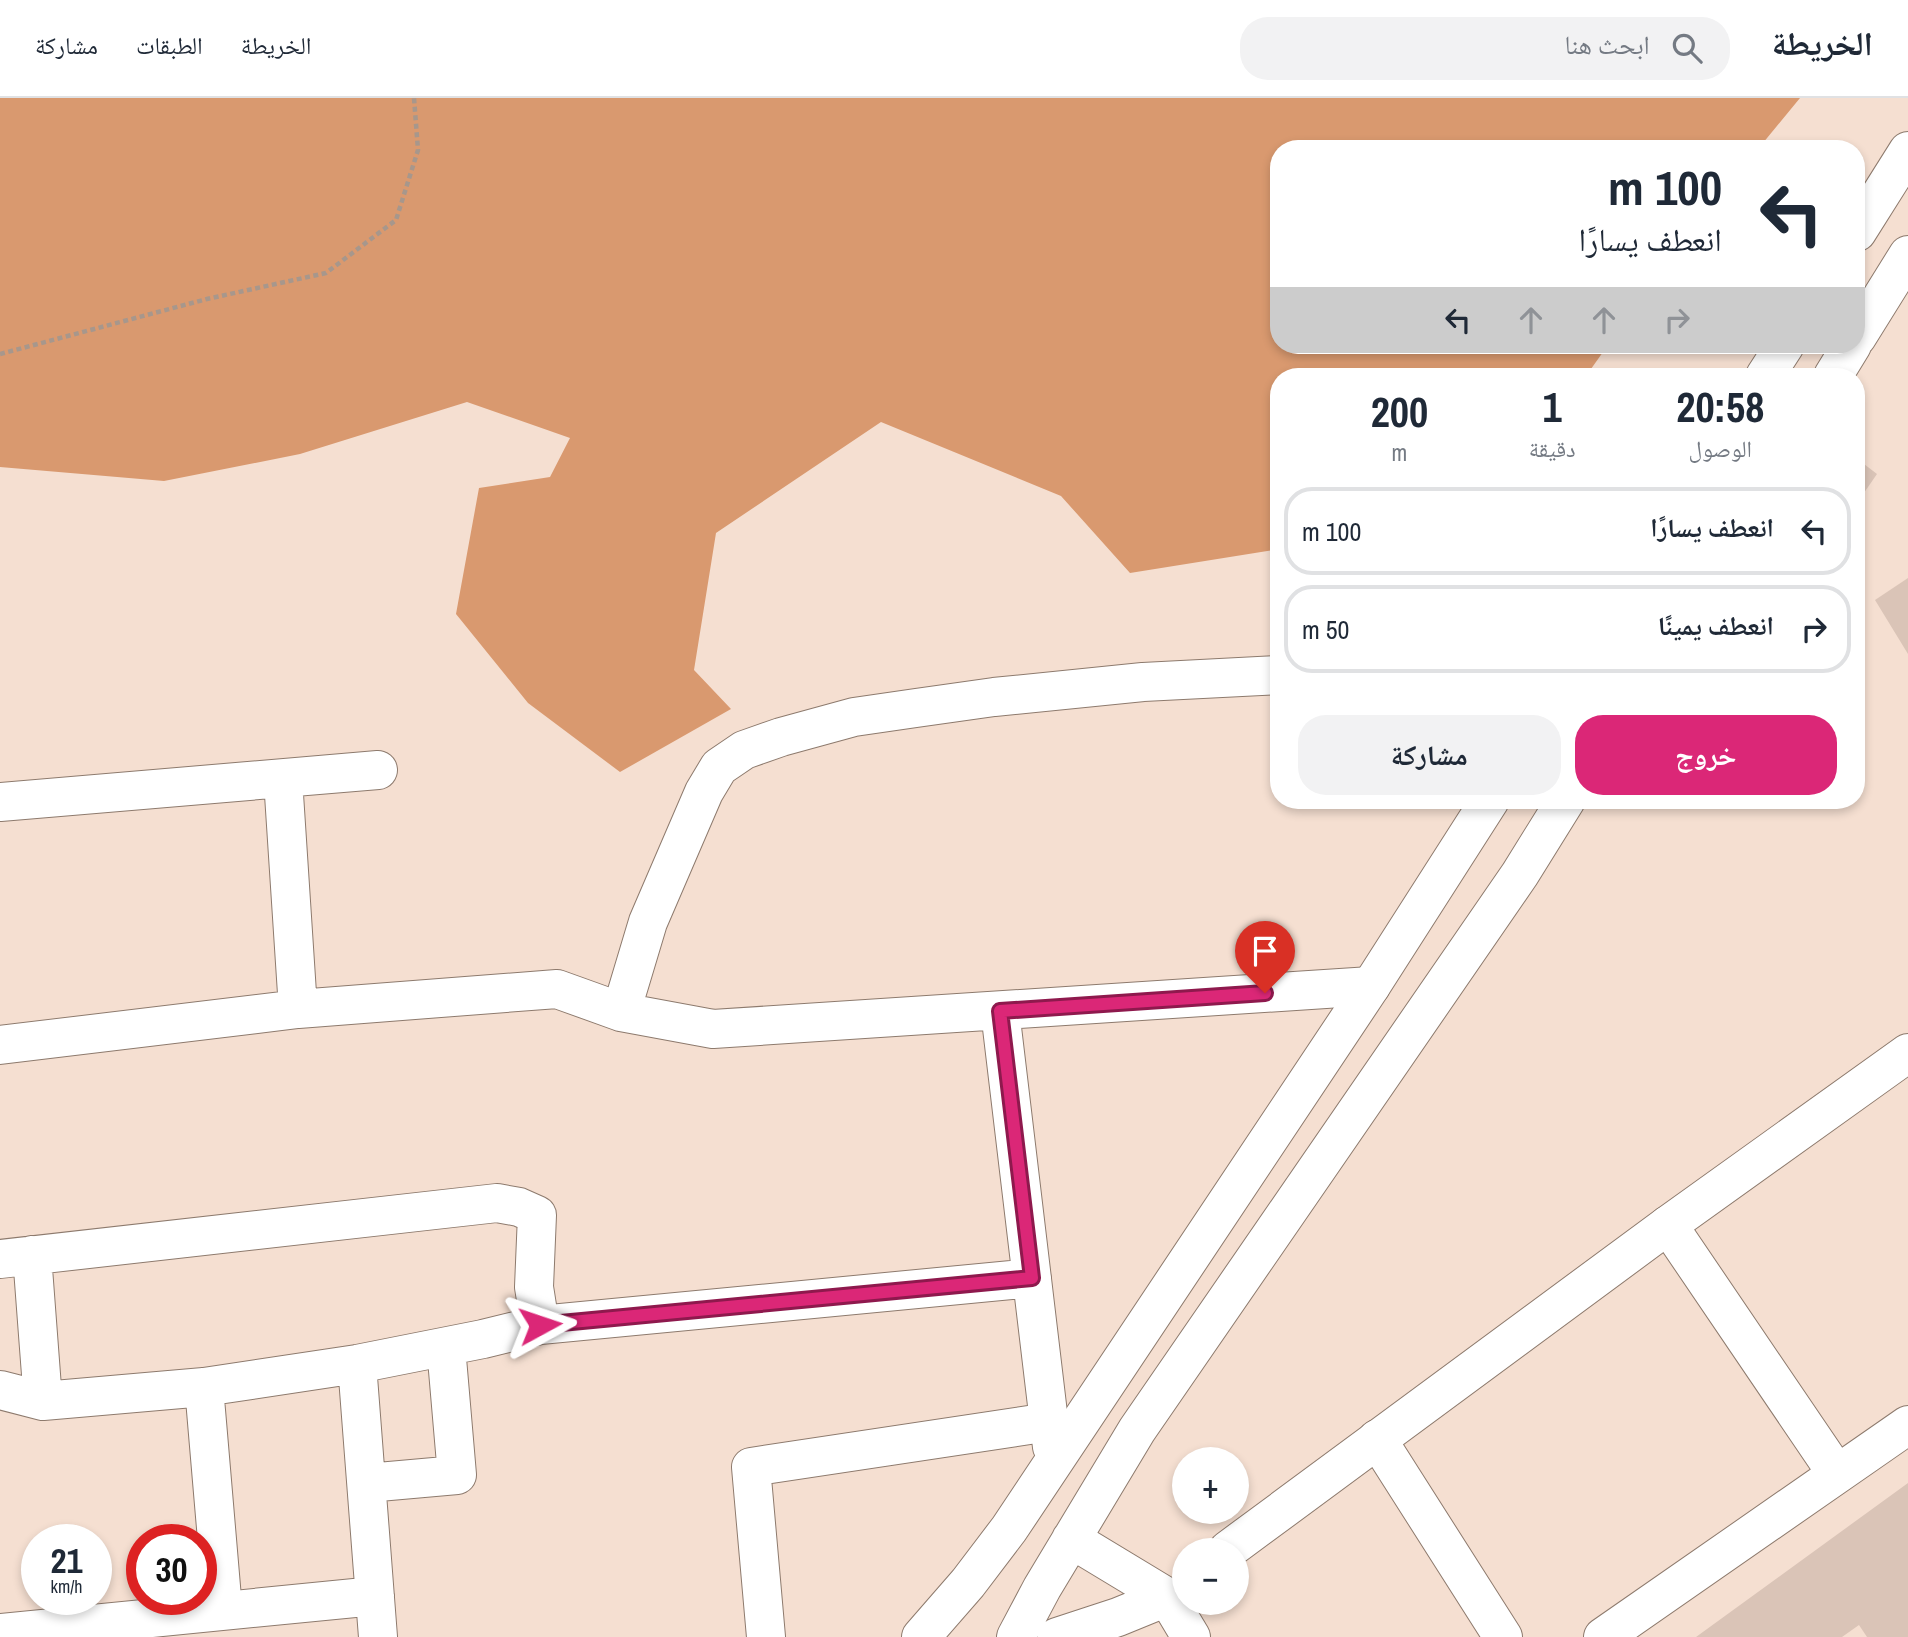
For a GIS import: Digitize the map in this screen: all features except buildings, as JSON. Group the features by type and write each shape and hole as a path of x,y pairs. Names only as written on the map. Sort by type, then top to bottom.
{"street":[{"path":"1865,219 1908,151"},
{"path":"1865,324 1908,255"},
{"path":"621,1013 648,922 704,792 719,767 744,750 781,737 855,718 929,706 1143,682 1270,675"},
{"path":"0,802 379,770"},
{"path":"283,779 298,1009"},
{"path":"921,1637 942,1615 1009,1529 1371,986 1484,809"},
{"path":"1016,1637 1042,1588 1137,1430 1520,874 1560,809"},
{"path":"0,1045 298,1009 557,989 621,1013 713,1029 1371,986"},
{"path":"1000,1011 1054,1461"},
{"path":"1244,1538 1668,1225 1908,1053"},
{"path":"43,1401 16,1257 497,1203 519,1206 537,1215 534,1287 540,1325"},
{"path":"1668,1225 1837,1474"},
{"path":"0,1391 43,1401 204,1387 357,1364 540,1325 1032,1278"},
{"path":"483,1339 534,1287"},
{"path":"367,1483 457,1475 446,1347"},
{"path":"357,1364 378,1637"},
{"path":"204,1387 223,1610"},
{"path":"766,1637 751,1467 1049,1422"},
{"path":"1604,1637 1908,1425"},
{"path":"1377,1439 1503,1637"},
{"path":"1071,1539 1172,1588"},
{"path":"1057,1637 1118,1618 1172,1592"},
{"path":"1123,1637 1172,1594"},
{"path":"0,1633 375,1596"},
{"path":"1184,1615 1191,1637"}],"path":[{"path":"0,354 207,299 326,273 396,220 418,150 414,98"}],"shaded area":[{"path":"0,98 1800,98 1765,140 1270,140 1270,354 1602,354 1592,368 1270,368 1270,550 1130,573 1061,496 881,422 716,533 694,670 731,709 620,772 528,703 456,614 479,488 550,477 570,438 467,402 300,454 164,481 0,467"}],"route":[{"path":"540,1325 1032,1278 1000,1011 1265,993"}]}
